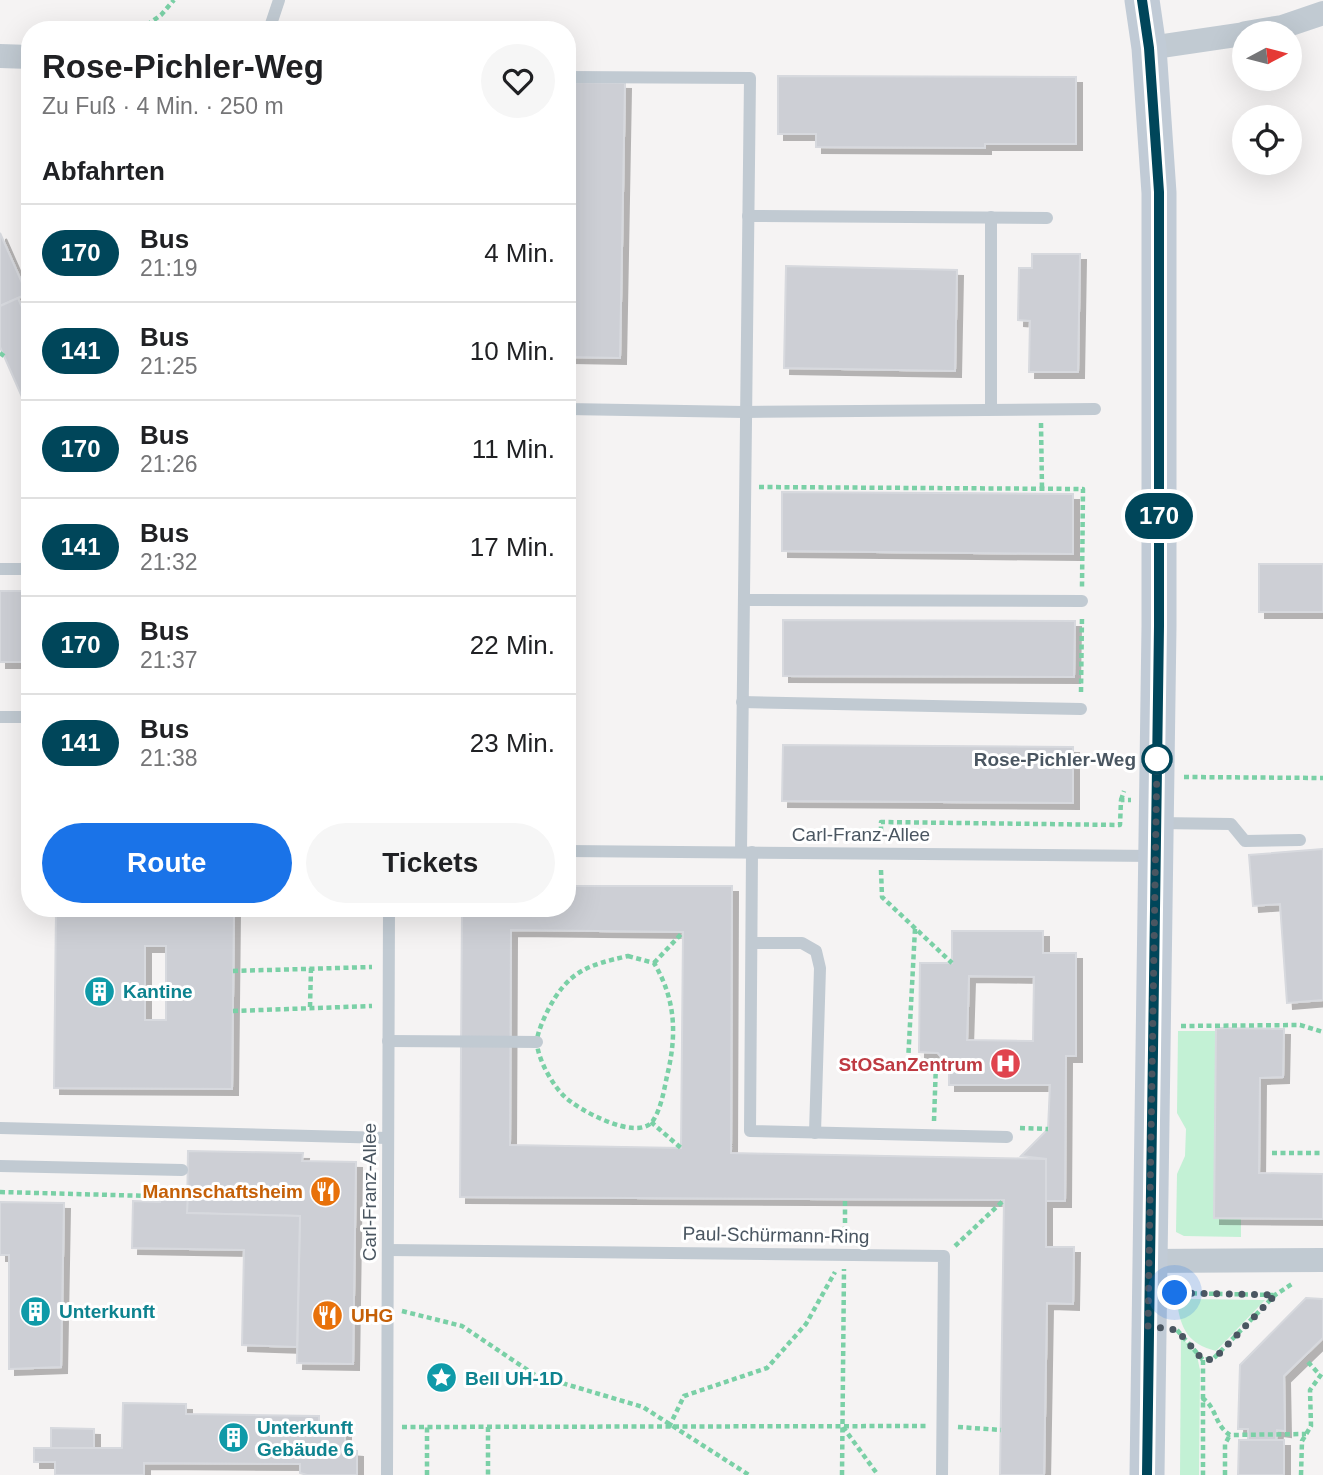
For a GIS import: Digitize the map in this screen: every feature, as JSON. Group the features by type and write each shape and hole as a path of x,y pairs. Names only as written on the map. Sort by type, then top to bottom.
{"main road":[{"path":"1142,0 1149,48 1159,192 1147,1475"}],"street":[{"path":"1300,21 1323,13"},
{"path":"1149,48 1232,35"},
{"path":"0,56 21,57"},
{"path":"1149,1261 1323,1260"}],"lane":[{"path":"271,21 279,0"},
{"path":"576,77 750,78 742,702 752,943 750,1131 903,1135 1009,1133"},
{"path":"748,216 1046,218"},
{"path":"991,217 991,409"},
{"path":"576,409 744,412 1094,409"},
{"path":"0,569 21,569"},
{"path":"744,600 1082,601"},
{"path":"742,702 1081,709"},
{"path":"0,717 21,717"},
{"name":"Carl-Franz-Allee","path":"576,851 747,852 1155,839 1231,824 1245,841 1300,840"},
{"name":"Carl-Franz-Allee","path":"387,1475 389,917"},
{"path":"752,943 802,943 816,951 820,968 815,1133"},
{"path":"388,1041 537,1042"},
{"path":"903,1120 903,1135"},
{"path":"0,1128 388,1138"},
{"path":"0,1166 181,1170"},
{"name":"Paul-Schürmann-Ring","path":"388,1250 944,1256"},
{"path":"942,1475 944,1256"}],"path":[{"path":"152,21 174,0"},
{"path":"1040,409 1042,489"},
{"path":"744,487 1083,489 1081,709"},
{"path":"1180,777 1323,778"},
{"path":"1121,800 1124,791"},
{"path":"915,928 908,1062 936,1063 944,1060"},
{"path":"654,963 683,932"},
{"path":"628,956 654,963 669,988 673,1050 660,1104 651,1122 628,1128 585,1111 564,1096 550,1077 537,1042 545,1015 558,990 574,975 595,964 628,956"},
{"path":"233,971 372,967"},
{"path":"310,1007 311,968"},
{"path":"233,1011 372,1006"},
{"path":"1152,1027 1300,1025 1323,1032"},
{"path":"934,1128 936,1063"},
{"path":"651,1122 681,1148"},
{"path":"1009,1133 1048,1129"},
{"path":"1272,1153 1323,1153"},
{"path":"0,1192 152,1196"},
{"path":"842,1475 845,1199"},
{"path":"944,1256 1004,1200"},
{"path":"669,1427 684,1396 767,1368 806,1324 844,1255"},
{"path":"1203,1360 1214,1359 1275,1295 1300,1279"},
{"path":"1175,1293 1275,1295"},
{"path":"387,1307 462,1326 535,1375 643,1407 669,1427 748,1475"},
{"path":"1148,1326 1177,1330 1203,1360 1203,1475"},
{"path":"1301,1475 1302,1441 1311,1426 1310,1390 1321,1373 1308,1362"},
{"path":"1202,1398 1212,1404 1221,1430 1230,1435 1306,1434"},
{"path":"843,1426 878,1475"},
{"path":"387,1427 943,1426 1001,1430"},
{"path":"427,1427 427,1475"},
{"path":"488,1427 488,1475"},
{"path":"1225,1475 1226,1444 1230,1435"}],"green space":[{"path":"1178,1031 1216,1031 1214,1218 1241,1219 1241,1237 1184,1236 1176,1232 1177,1174 1185,1156 1186,1129 1177,1113"},
{"path":"1188,1299 1265,1300 1216,1351 1192,1340 1184,1328 1177,1303"},
{"path":"1181,1336 1197,1356 1200,1370 1199,1475 1180,1475"}],"building":[{"path":"778,76 1076,77 1076,144 985,144 985,148 816,147 816,134 778,134"},
{"path":"576,82 625,83 620,358 576,357"},
{"path":"0,233 21,280 21,297 0,306"},
{"path":"1032,254 1080,254 1078,372 1029,372 1030,321 1018,320 1019,268 1032,268"},
{"path":"786,266 957,270 955,371 784,368"},
{"path":"18,298 21,305 21,395 0,347 0,306"},
{"path":"782,492 1073,494 1073,554 782,551"},
{"path":"1259,564 1323,564 1323,612 1259,612"},
{"path":"0,591 21,591 21,662 0,662"},
{"path":"783,620 1075,621 1074,677 783,676"},
{"path":"783,745 1073,747 1073,803 782,801"},
{"path":"1323,849 1323,1000 1287,1003 1280,904 1253,906 1249,855"},
{"path":"576,886 732,886 731,1153 1046,1159 1046,1247 1074,1247 1073,1304 1047,1303 1044,1475 1000,1475 1004,1200 460,1197 462,917 576,917","holes":["511,930 683,932 681,1148 510,1145"]},
{"name":"Kantine","path":"56,917 234,917 232,1089 54,1088","holes":["145,946 166,946 166,1020 145,1020"]},
{"name":"StOSanZentrum","path":"952,931 1043,931 1043,953 1076,953 1076,1056 1066,1056 1065,1201 1046,1201 1046,1159 1021,1156 1048,1129 1050,1085 949,1085 949,1068 938,1053 919,1052 920,963 952,963","holes":["969,976 1034,977 1033,1041 967,1040"]},
{"path":"1216,1028 1284,1029 1283,1077 1260,1078 1259,1173 1323,1174 1323,1219 1214,1218"},
{"path":"188,1151 303,1153 302,1161 356,1162 353,1364 297,1363 300,1216 187,1213"},
{"path":"160,1189 188,1190 187,1213 300,1216 297,1347 242,1345 244,1250 132,1248 133,1201 160,1202"},
{"name":"Unterkunft","path":"0,1202 64,1203 61,1367 9,1369 9,1255 0,1255"},
{"path":"1306,1298 1323,1299 1323,1338 1284,1376 1285,1431 1277,1430 1276,1440 1248,1440 1248,1429 1238,1429 1240,1365"},
{"name":"Unterkunft Gebäude 6","path":"123,1403 186,1404 186,1414 319,1416 319,1428 345,1428 345,1450 357,1451 357,1475 307,1475 300,1473 300,1464 144,1463 144,1475 55,1475 55,1462 34,1462 34,1448 122,1448"},
{"path":"51,1428 94,1429 94,1448 51,1448"},
{"path":"1239,1440 1284,1440 1284,1475 1238,1475"}],"bus line":[{"name":"170","path":"1142,0 1156,125 1160,363 1147,1475"}],"place":[{"name":"Rose-Pichler-Weg","path":"1157,759"},
{"name":"Kantine","path":"100,991"},
{"name":"StOSanZentrum","path":"1006,1064"},
{"name":"Mannschaftsheim","path":"326,1191"},
{"name":"Unterkunft","path":"36,1311"},
{"name":"UHG","path":"328,1315"},
{"name":"Bell UH-1D","path":"442,1378"},
{"name":"Unterkunft Gebäude 6","path":"234,1438"}],"route":[{"path":"1157,759 1148,1326 1177,1330 1203,1360 1214,1359 1275,1295 1175,1293"}]}
